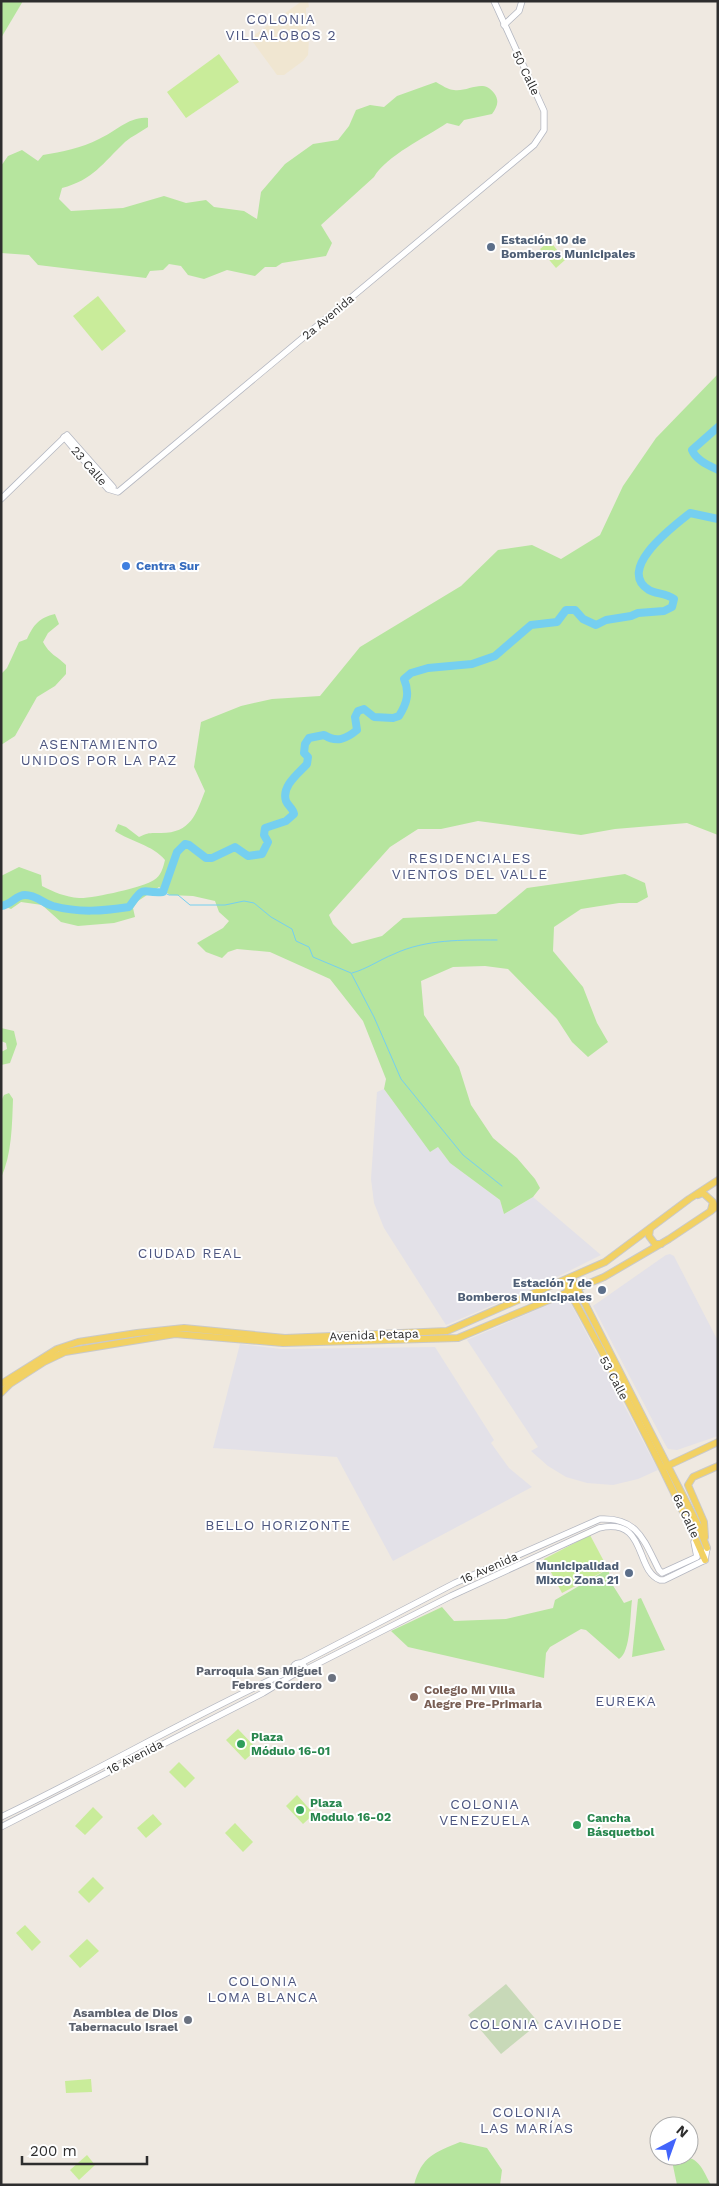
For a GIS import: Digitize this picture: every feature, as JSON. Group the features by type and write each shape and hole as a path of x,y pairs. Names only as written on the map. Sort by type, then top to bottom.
{"main road":[{"name":"50 Calle","path":"494,1 544,111 544,130 534,144"},
{"path":"504,25 519,11 522,1"},
{"name":"2a Avenida","path":"119,491 534,144"},
{"name":"23 Calle","path":"1,499 66,436 104,484 111,491 119,491"},
{"name":"Avenida Petapa","path":"1,1384 46,1354 78,1342 184,1328 278,1338 438,1332 470,1323 601,1264 718,1180"},
{"path":"689,1199 703,1193 710,1198 713,1206 702,1217"},
{"name":"Avenida Petapa","path":"1,1393 10,1384 54,1356 90,1346 181,1334 283,1343 451,1339 470,1334 604,1276 662,1244 714,1210 718,1205"},
{"path":"650,1229 649,1236 651,1240 655,1244 662,1244"},
{"name":"53 Calle","path":"572,1278 656,1443 667,1469"},
{"name":"53 Calle","path":"564,1282 667,1469"},
{"path":"667,1469 680,1459 718,1442"},
{"path":"656,1443 669,1457 680,1459"},
{"path":"705,1560 704,1522 688,1488 690,1480 718,1466"},
{"name":"6a Calle","path":"667,1469 705,1560"},
{"name":"6a Calle","path":"672,1480 700,1527 706,1546"},
{"name":"16 Avenida","path":"1,1827 263,1693 295,1671 296,1664 455,1583 600,1519 617,1521 635,1528 641,1535 662,1573 697,1557 687,1524 689,1521"},
{"name":"16 Avenida","path":"1,1817 66,1786 257,1685 295,1671 302,1674 305,1670 451,1596 591,1531 607,1526 625,1530 631,1535 651,1573 657,1579 664,1580 705,1560"},
{"path":"382,1620 387,1629"},
{"path":"301,1663 305,1670"}],"shaded area":[{"path":"302,1 308,1 309,7 306,8 306,39 309,39 308,55 284,75 277,75 250,38"},
{"path":"384,1089 430,1151 438,1147 450,1163 500,1200 504,1214 533,1197 601,1255 545,1283 446,1325 384,1228 374,1203 371,1179 377,1092"},
{"path":"670,1254 674,1256 718,1341 718,1436 677,1450 668,1449 665,1444 593,1306"},
{"path":"562,1299 571,1304 658,1470 638,1479 613,1485 587,1483 566,1477 548,1466 531,1451 538,1447 467,1340"},
{"path":"240,1344 281,1349 435,1347 494,1440 491,1443 509,1468 532,1487 393,1561 337,1457 213,1448"}],"green space":[{"path":"1,1 23,1 1,38"},
{"path":"219,54 239,82 186,118 167,92"},
{"path":"436,82 454,90 485,86 496,96 496,106 492,114 464,120 459,126 447,123 407,147 380,169 374,177 321,225 332,243 326,256 282,263 276,267 265,267 255,276 227,270 204,279 188,275 181,266 169,264 163,270 150,271 146,278 38,265 29,255 1,253 1,166 8,156 22,150 38,161 43,155 85,145 135,119 148,118 148,127 125,142 97,170 73,185 62,188 59,199 71,211 123,208 164,196 186,203 206,200 214,207 244,211 257,219 261,192 285,164 313,144 338,140 349,126 356,110 370,105 384,107 397,96"},
{"path":"550,241 565,260 556,268 540,249"},
{"path":"98,296 126,331 102,351 73,316"},
{"path":"718,374 718,835 687,823 615,829 581,835 478,821 441,829 418,829 390,847 329,915 333,924 352,944 382,936 403,918 496,914 527,888 625,874 645,883 648,897 637,903 619,903 581,909 554,927 553,951 583,987 597,1023 608,1042 588,1057 572,1042 557,1019 508,969 485,966 453,967 421,981 424,1015 459,1067 471,1105 493,1138 517,1158 535,1179 540,1188 533,1197 504,1214 500,1200 450,1163 438,1147 430,1152 384,1089 386,1079 363,1021 330,979 270,952 237,949 228,952 222,958 206,952 197,943 223,928 229,921 219,912 215,901 193,896 170,895 159,887 138,901 133,908 135,917 114,923 78,926 61,922 42,905 21,902 11,909 1,905 1,876 19,867 41,875 42,886 69,897 79,898 94,897 129,889 148,883 156,878 165,860 148,847 115,831 118,824 126,827 139,837 179,830 191,821 205,791 194,767 201,722 241,706 272,699 320,696 360,647 461,586 498,550 532,545 561,559 600,535 623,486 656,438"},
{"path":"55,614 59,624 48,633 43,642 66,665 66,674 55,686 37,697 15,736 1,745 1,674 7,668 19,642 27,639 32,629 41,620"},
{"path":"1,1028 14,1031 17,1044 10,1063 1,1065 1,1052 7,1049 6,1043 1,1041"},
{"path":"9,1093 13,1099 11,1139 5,1169 1,1178 2,1099 4,1095"},
{"path":"590,1535 608,1569 562,1593 544,1559"},
{"path":"608,1569 612,1584 624,1603 632,1600 628,1641 623,1655 619,1659 586,1630 581,1629 550,1647 546,1653 544,1678 408,1647 391,1631 442,1607 454,1621 506,1619 553,1608 555,1600"},
{"path":"641,1598 665,1650 632,1657 638,1599"},
{"name":"Plaza Módulo 16-01","path":"238,1729 257,1749 245,1760 226,1740"},
{"path":"179,1762 195,1778 185,1788 169,1772"},
{"name":"Plaza Modulo 16-02","path":"297,1795 314,1814 303,1824 286,1806"},
{"path":"93,1807 103,1817 85,1835 75,1826"},
{"path":"153,1814 162,1824 146,1838 137,1828"},
{"path":"235,1823 253,1842 243,1852 225,1833"},
{"path":"93,1877 104,1888 89,1903 78,1892"},
{"path":"25,1925 41,1942 32,1951 16,1933"},
{"path":"87,1939 99,1951 80,1968 69,1956"},
{"path":"506,1984 539,2023 501,2054 468,2015"},
{"path":"91,2079 92,2092 66,2093 65,2081"},
{"path":"460,2142 487,2148 502,2170 500,2185 414,2185 421,2168 430,2157"},
{"path":"87,2155 95,2165 79,2180 70,2170"},
{"path":"699,2165 711,2185 677,2185 673,2166"}],"waterway":[{"path":"718,427 692,450 699,459 718,470"},
{"path":"1,906 25,895 33,896 53,906 72,910 129,907 141,892 163,892 177,852 185,844 206,858 212,858 235,847 248,856 262,854 268,842 264,835 265,828 286,821 294,814 286,801 285,795 288,785 307,764 308,757 304,753 305,744 309,738 324,735 333,739 341,739 349,736 357,730 355,717 358,711 364,709 374,717 393,718 399,716 407,698 404,679 411,673 428,668 472,664 495,656 531,625 557,622 566,610 575,610 583,619 596,625 606,620 638,613 664,611 672,607 674,599 649,590 640,581 639,571 643,560 661,537 690,513 718,519"},
{"path":"163,892 169,895 178,895 190,905 225,905 244,901 254,903 271,917 292,929 296,941 309,947 313,957 351,973 374,1017 401,1079 463,1155 502,1186"},
{"path":"352,973 419,945 444,941 497,940"}],"place":[{"name":"Estación 10 de Bomberos Municipales","path":"491,247"},
{"name":"Centra Sur","path":"126,566"},
{"name":"Estación 7 de Bomberos Municipales","path":"602,1290"},
{"name":"Municipalidad Mixco Zona 21","path":"629,1573"},
{"name":"Parroquia San Miguel Febres Cordero","path":"332,1678"},
{"name":"Colegio Mi Villa Alegre Pre-Primaria","path":"414,1697"},
{"name":"Plaza Módulo 16-01","path":"241,1744"},
{"name":"Plaza Modulo 16-02","path":"300,1810"},
{"name":"Cancha Básquetbol","path":"577,1825"},
{"name":"Asamblea de Dios Tabernaculo Israel","path":"188,2020"}],"district":[{"name":"COLONIA VILLALOBOS 2","path":"281,28"},
{"name":"ASENTAMIENTO UNIDOS POR LA PAZ","path":"99,752"},
{"name":"RESIDENCIALES VIENTOS DEL VALLE","path":"470,866"},
{"name":"CIUDAD REAL","path":"190,1253"},
{"name":"BELLO HORIZONTE","path":"278,1525"},
{"name":"EUREKA","path":"626,1701"},
{"name":"COLONIA VENEZUELA","path":"485,1812"},
{"name":"COLONIA LOMA BLANCA","path":"263,1989"},
{"name":"COLONIA CAVIHODE","path":"546,2024"},
{"name":"COLONIA LAS MARÍAS","path":"527,2120"}]}
